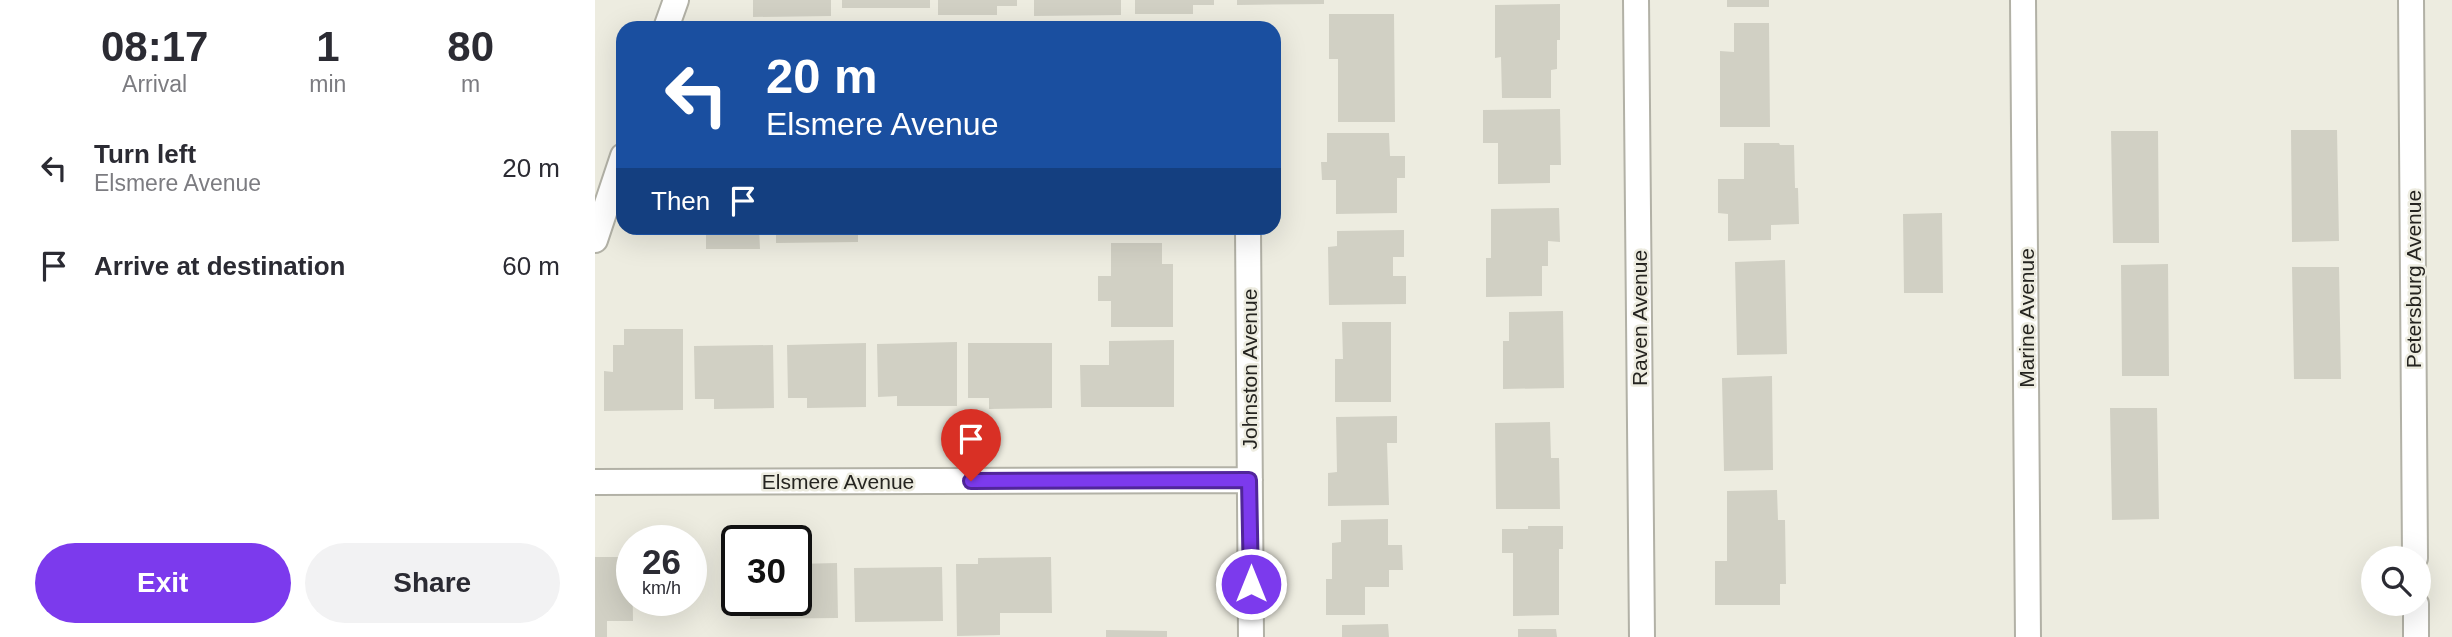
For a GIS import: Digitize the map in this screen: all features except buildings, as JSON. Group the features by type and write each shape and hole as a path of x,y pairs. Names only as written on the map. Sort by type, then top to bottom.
{"street":[{"path":"668,21 676,0"},
{"name":"Raven Avenue","path":"1636,0 1642,637"},
{"name":"Marine Avenue","path":"2024,0 2028,637"},
{"name":"Petersburg Avenue","path":"2411,0 2416,546"},
{"path":"595,240 616,177"},
{"name":"Johnston Avenue","path":"1248,235 1251,637"},
{"name":"Elsmere Avenue","path":"595,482 1249,480"},
{"path":"2416,616 2416,637"}],"route":[{"path":"971,481 1249,480 1251,584"}]}
